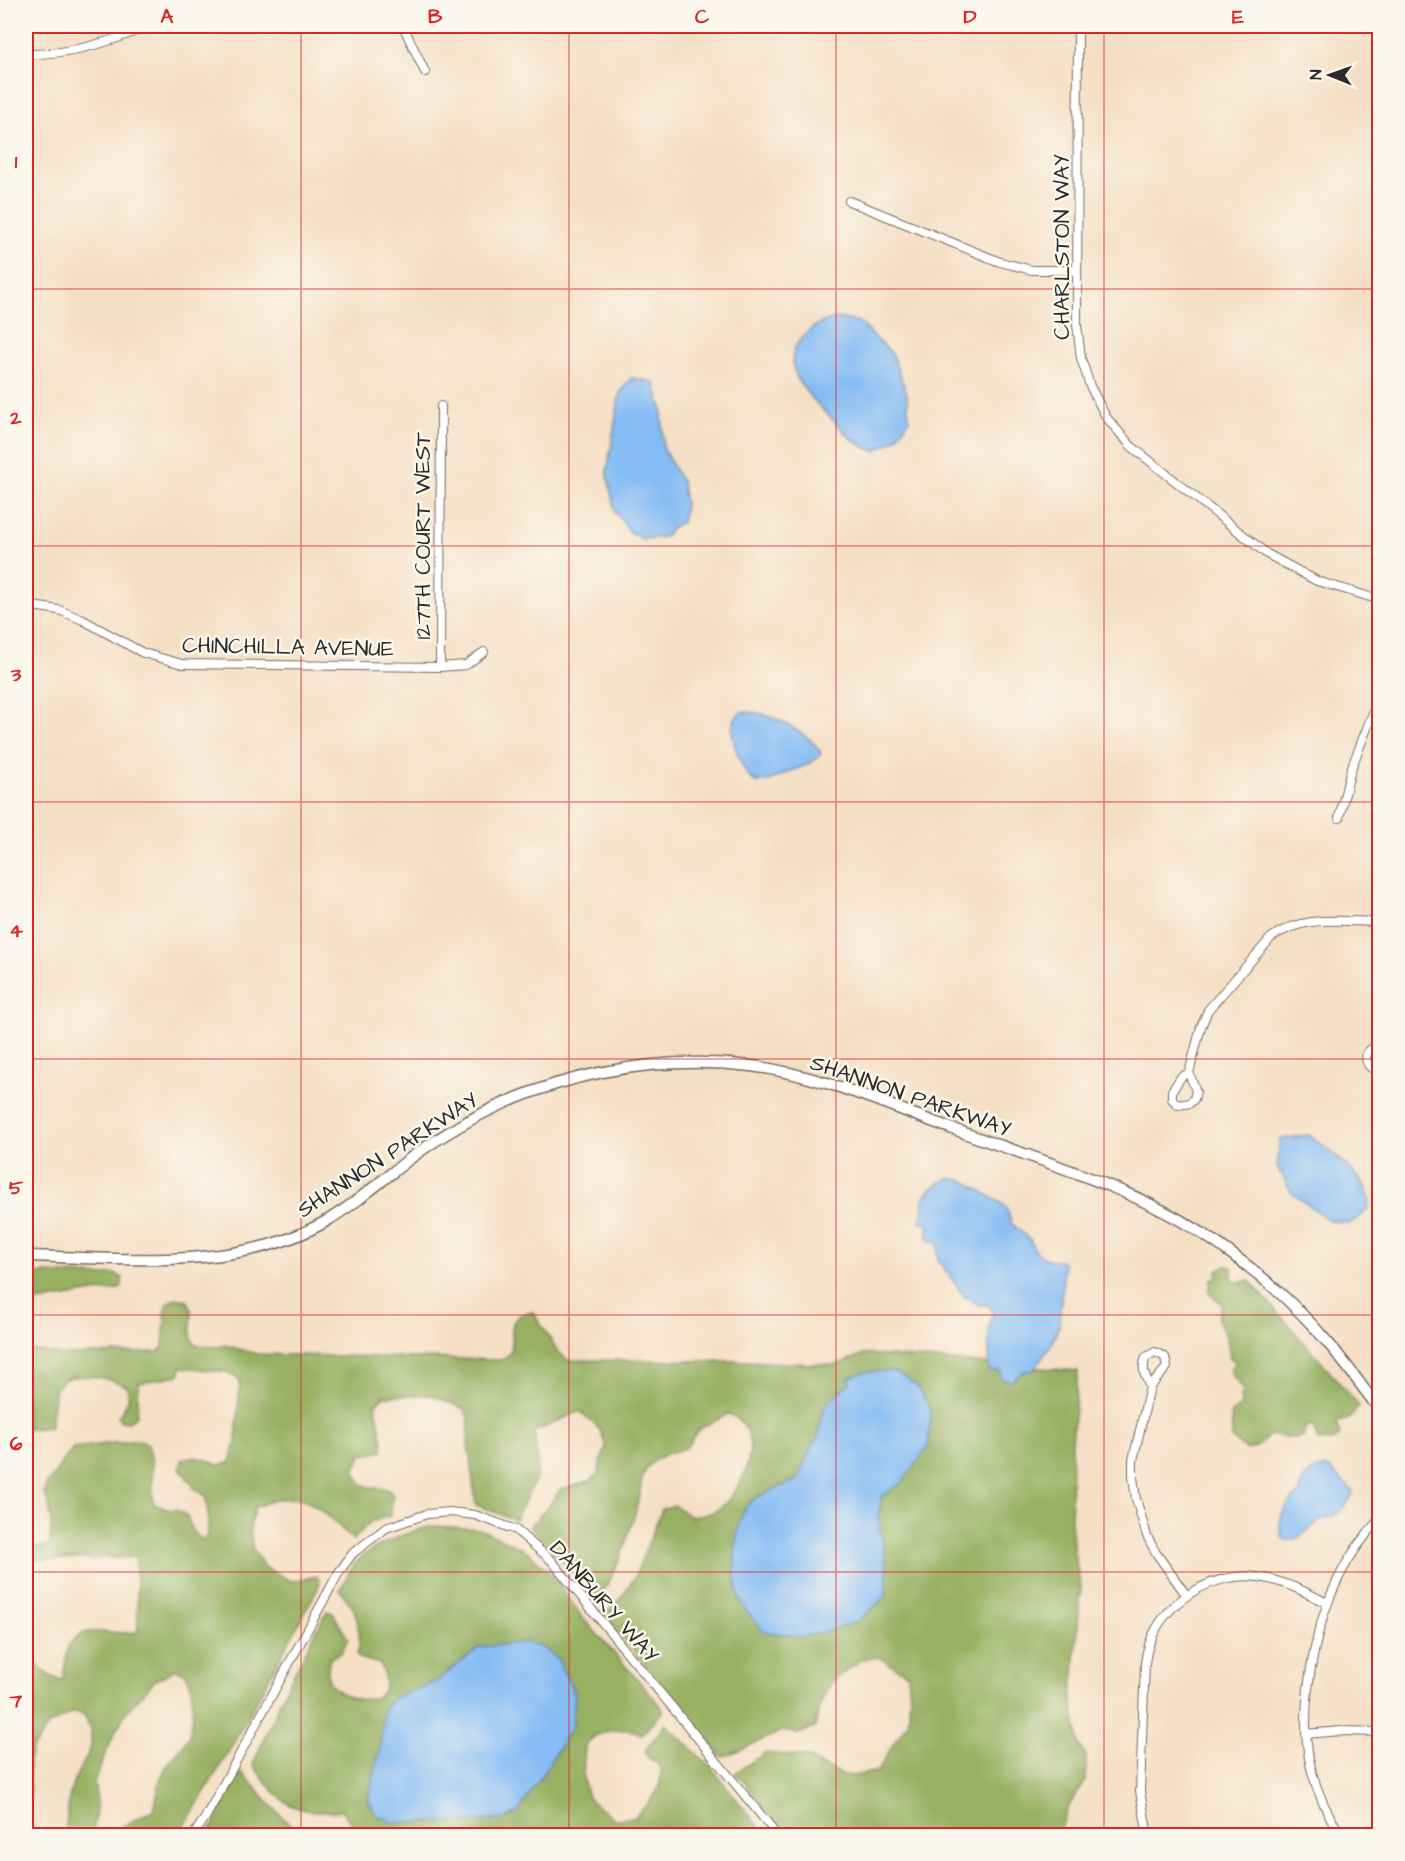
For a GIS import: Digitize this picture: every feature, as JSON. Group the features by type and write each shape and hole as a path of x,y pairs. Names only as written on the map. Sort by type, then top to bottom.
{"street":[{"path":"26,54 57,53 90,47 148,26"},
{"path":"403,26 425,72"},
{"name":"CHARLSTON WAY","path":"1078,26 1077,325 1081,358 1090,386 1106,417 1131,446 1267,554 1317,580 1380,600"},
{"path":"849,201 1000,262 1032,270 1077,270"},
{"name":"127TH COURT WEST","path":"440,667 441,406"},
{"name":"CHINCHILLA AVENUE","path":"26,605 59,610 83,620 143,653 182,664 440,667 466,665 484,652"},
{"path":"1339,818 1351,769 1380,695"},
{"path":"1189,1073 1208,1010 1278,932 1300,923 1380,922"},
{"path":"1380,1046 1372,1047 1365,1059 1373,1070 1380,1072"},
{"name":"SHANNON PARKWAY","path":"26,1256 187,1258 241,1253 284,1241 320,1225 354,1204 410,1158 451,1131 502,1104 538,1090 619,1069 684,1063 750,1066 814,1078 1115,1188 1168,1214 1227,1250 1280,1293 1327,1342 1380,1410"},
{"path":"1150,1387 1133,1460 1136,1499 1147,1536 1156,1553 1188,1596"},
{"name":"DANBURY WAY","path":"193,1836 339,1572 353,1553 386,1528 427,1514 450,1512 475,1515 516,1530 551,1560 776,1836"},
{"path":"1342,1836 1319,1793 1311,1765 1306,1734 1307,1685 1317,1636 1327,1603 1348,1559 1380,1519"},
{"path":"1148,1836 1140,1791 1146,1651 1166,1615 1200,1587 1210,1582 1249,1576 1275,1581 1327,1603"},
{"path":"1306,1734 1341,1731 1380,1732"}],"green space":[{"path":"1225,1266 1232,1267 1232,1280 1240,1282 1249,1280 1359,1405 1351,1417 1337,1422 1340,1435 1332,1442 1318,1441 1313,1425 1305,1427 1304,1436 1297,1438 1270,1435 1256,1447 1248,1450 1232,1438 1231,1413 1241,1406 1244,1390 1230,1369 1236,1362 1230,1358 1228,1343 1219,1321 1223,1305 1209,1292 1211,1279 1217,1277 1217,1270"},
{"path":"47,1273 100,1276 115,1274 123,1278 121,1288 27,1304 26,1307 26,1275"},
{"path":"175,1298 187,1300 190,1306 191,1333 195,1345 217,1347 225,1345 257,1354 501,1360 509,1354 512,1348 512,1329 516,1318 533,1312 559,1353 568,1360 745,1361 836,1365 864,1354 1078,1371 1072,1443 1071,1520 1074,1553 1081,1586 1072,1698 1079,1744 1086,1756 1086,1781 1069,1806 1059,1835 908,1836 903,1831 888,1836 784,1835 747,1785 735,1773 765,1753 808,1757 844,1775 854,1776 878,1771 895,1741 908,1724 910,1696 908,1675 879,1657 863,1659 834,1680 827,1689 818,1712 815,1728 798,1734 783,1731 723,1757 604,1615 621,1598 634,1579 662,1509 674,1505 691,1517 705,1514 718,1509 734,1492 746,1468 749,1455 750,1443 747,1431 740,1421 728,1414 698,1430 686,1448 671,1452 652,1462 642,1478 636,1511 615,1569 602,1592 595,1598 530,1526 560,1490 592,1480 598,1473 606,1446 600,1430 580,1411 534,1432 537,1476 515,1520 476,1505 468,1443 469,1420 464,1409 431,1395 384,1396 375,1405 383,1441 382,1451 362,1455 354,1470 360,1482 366,1487 388,1489 393,1495 390,1516 370,1522 353,1540 320,1509 298,1499 285,1498 254,1508 250,1528 253,1550 264,1567 291,1581 317,1576 320,1581 228,1753 179,1835 114,1835 114,1832 123,1826 154,1810 160,1781 166,1767 189,1737 193,1713 191,1685 186,1674 176,1669 154,1681 125,1714 110,1742 94,1782 97,1801 93,1835 64,1835 71,1790 91,1744 89,1727 84,1714 73,1712 49,1725 32,1749 29,1761 30,1813 26,1833 26,1663 31,1660 50,1676 59,1680 63,1678 68,1646 80,1635 90,1632 138,1631 136,1557 26,1561 26,1548 49,1546 51,1519 44,1494 47,1482 73,1448 138,1440 147,1443 152,1466 154,1504 169,1510 175,1509 187,1516 192,1531 203,1540 208,1536 205,1495 195,1489 180,1468 182,1460 191,1457 204,1459 217,1465 230,1463 236,1442 240,1380 227,1372 181,1367 179,1375 139,1383 137,1415 129,1422 120,1421 118,1417 128,1399 127,1387 102,1378 71,1377 56,1388 51,1427 26,1430 26,1343 31,1350 62,1355 157,1352 163,1347 166,1305"},
{"path":"435,1526 480,1529 527,1551 552,1575 581,1616 661,1706 663,1712 642,1734 625,1730 608,1731 595,1736 586,1744 583,1777 588,1798 614,1819 634,1818 654,1796 659,1785 661,1768 648,1758 645,1751 665,1724 711,1767 765,1835 359,1835 341,1810 332,1812 296,1808 280,1797 253,1765 283,1694 327,1611 333,1613 348,1639 341,1653 330,1658 328,1677 331,1685 347,1696 358,1699 377,1697 383,1692 385,1678 380,1664 359,1658 357,1654 359,1630 356,1616 352,1606 340,1590 354,1564 373,1549 415,1531"},
{"path":"241,1772 295,1831 298,1835 208,1835"}],"water":[{"path":"836,318 859,322 892,354 907,394 909,420 897,438 876,451 862,445 844,432 805,390 794,370 792,360 794,349 801,339 817,325"},
{"path":"631,378 654,382 662,409 663,448 682,483 685,504 682,522 674,526 664,537 642,539 629,531 615,512 607,472 620,393"},
{"path":"741,712 759,713 786,724 811,741 821,754 810,763 771,780 757,782 753,780 744,769 734,741 733,725"},
{"path":"1309,1135 1326,1147 1357,1176 1369,1196 1366,1211 1349,1224 1329,1220 1292,1193 1277,1166 1280,1139"},
{"path":"948,1178 965,1181 1006,1206 1011,1223 1031,1241 1034,1250 1046,1259 1057,1260 1064,1264 1059,1326 1050,1347 1033,1371 1024,1371 1012,1381 1001,1379 1000,1371 989,1371 989,1326 993,1313 989,1305 980,1305 966,1298 938,1260 938,1244 928,1238 928,1224 919,1221 927,1194"},
{"path":"891,1371 918,1387 931,1411 928,1447 903,1482 882,1496 878,1516 887,1569 886,1596 858,1621 829,1631 803,1637 763,1631 741,1602 736,1580 735,1551 744,1512 752,1500 798,1479 813,1443 817,1442 825,1408 833,1397 850,1383 848,1378 864,1372"},
{"path":"1327,1467 1353,1491 1351,1498 1333,1516 1322,1520 1299,1537 1284,1540 1280,1520 1285,1508 1300,1493 1301,1483 1308,1475"},
{"path":"528,1642 543,1648 557,1658 575,1694 572,1727 518,1813 505,1819 472,1822 391,1822 377,1815 368,1800 380,1750 384,1709 394,1698 437,1681 480,1647"}]}
